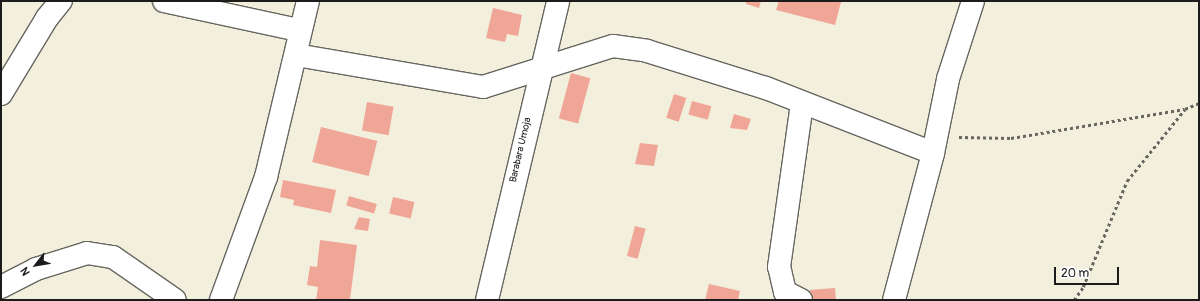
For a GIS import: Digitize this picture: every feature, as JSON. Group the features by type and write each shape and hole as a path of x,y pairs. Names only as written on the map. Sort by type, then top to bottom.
{"street":[{"path":"1,94 47,18 61,1"},
{"path":"164,1 298,30"},
{"path":"221,300 266,177 296,55 298,30 308,1"},
{"name":"Barabara Umoja","path":"487,300 540,68 558,1"},
{"path":"894,300 935,145 948,79 973,1"},
{"path":"296,55 483,87 613,46 647,51 802,104 935,145"},
{"path":"801,300 785,292 779,267 802,104"},
{"path":"1,287 36,269 87,253 113,257 175,300"}],"path":[{"path":"935,145 1011,138 1185,109 1199,104"},
{"path":"1074,300 1083,287 1127,181 1185,109"}],"building":[{"path":"746,1 761,1 759,8 746,4"},
{"path":"779,1 841,2 835,25 776,10"},
{"path":"493,8 522,15 518,36 507,34 505,42 486,38"},
{"path":"571,73 590,78 578,124 559,118"},
{"path":"674,94 686,98 679,122 666,118"},
{"path":"692,101 711,106 708,120 688,115"},
{"path":"367,102 394,107 389,135 362,131"},
{"path":"734,114 751,119 747,130 730,128"},
{"path":"321,127 377,141 369,176 312,162"},
{"path":"640,143 658,145 654,166 635,164"},
{"path":"283,180 336,190 331,213 293,205 294,200 280,197"},
{"path":"349,196 377,204 374,214 346,206"},
{"path":"393,197 414,202 411,219 389,214"},
{"path":"359,217 370,219 368,231 354,229"},
{"path":"635,226 646,229 638,259 627,256"},
{"path":"320,240 357,245 350,300 316,300 318,287 307,285 310,266 317,267"},
{"path":"709,284 740,291 738,300 705,300"},
{"path":"835,288 836,300 811,300 810,290"}]}
